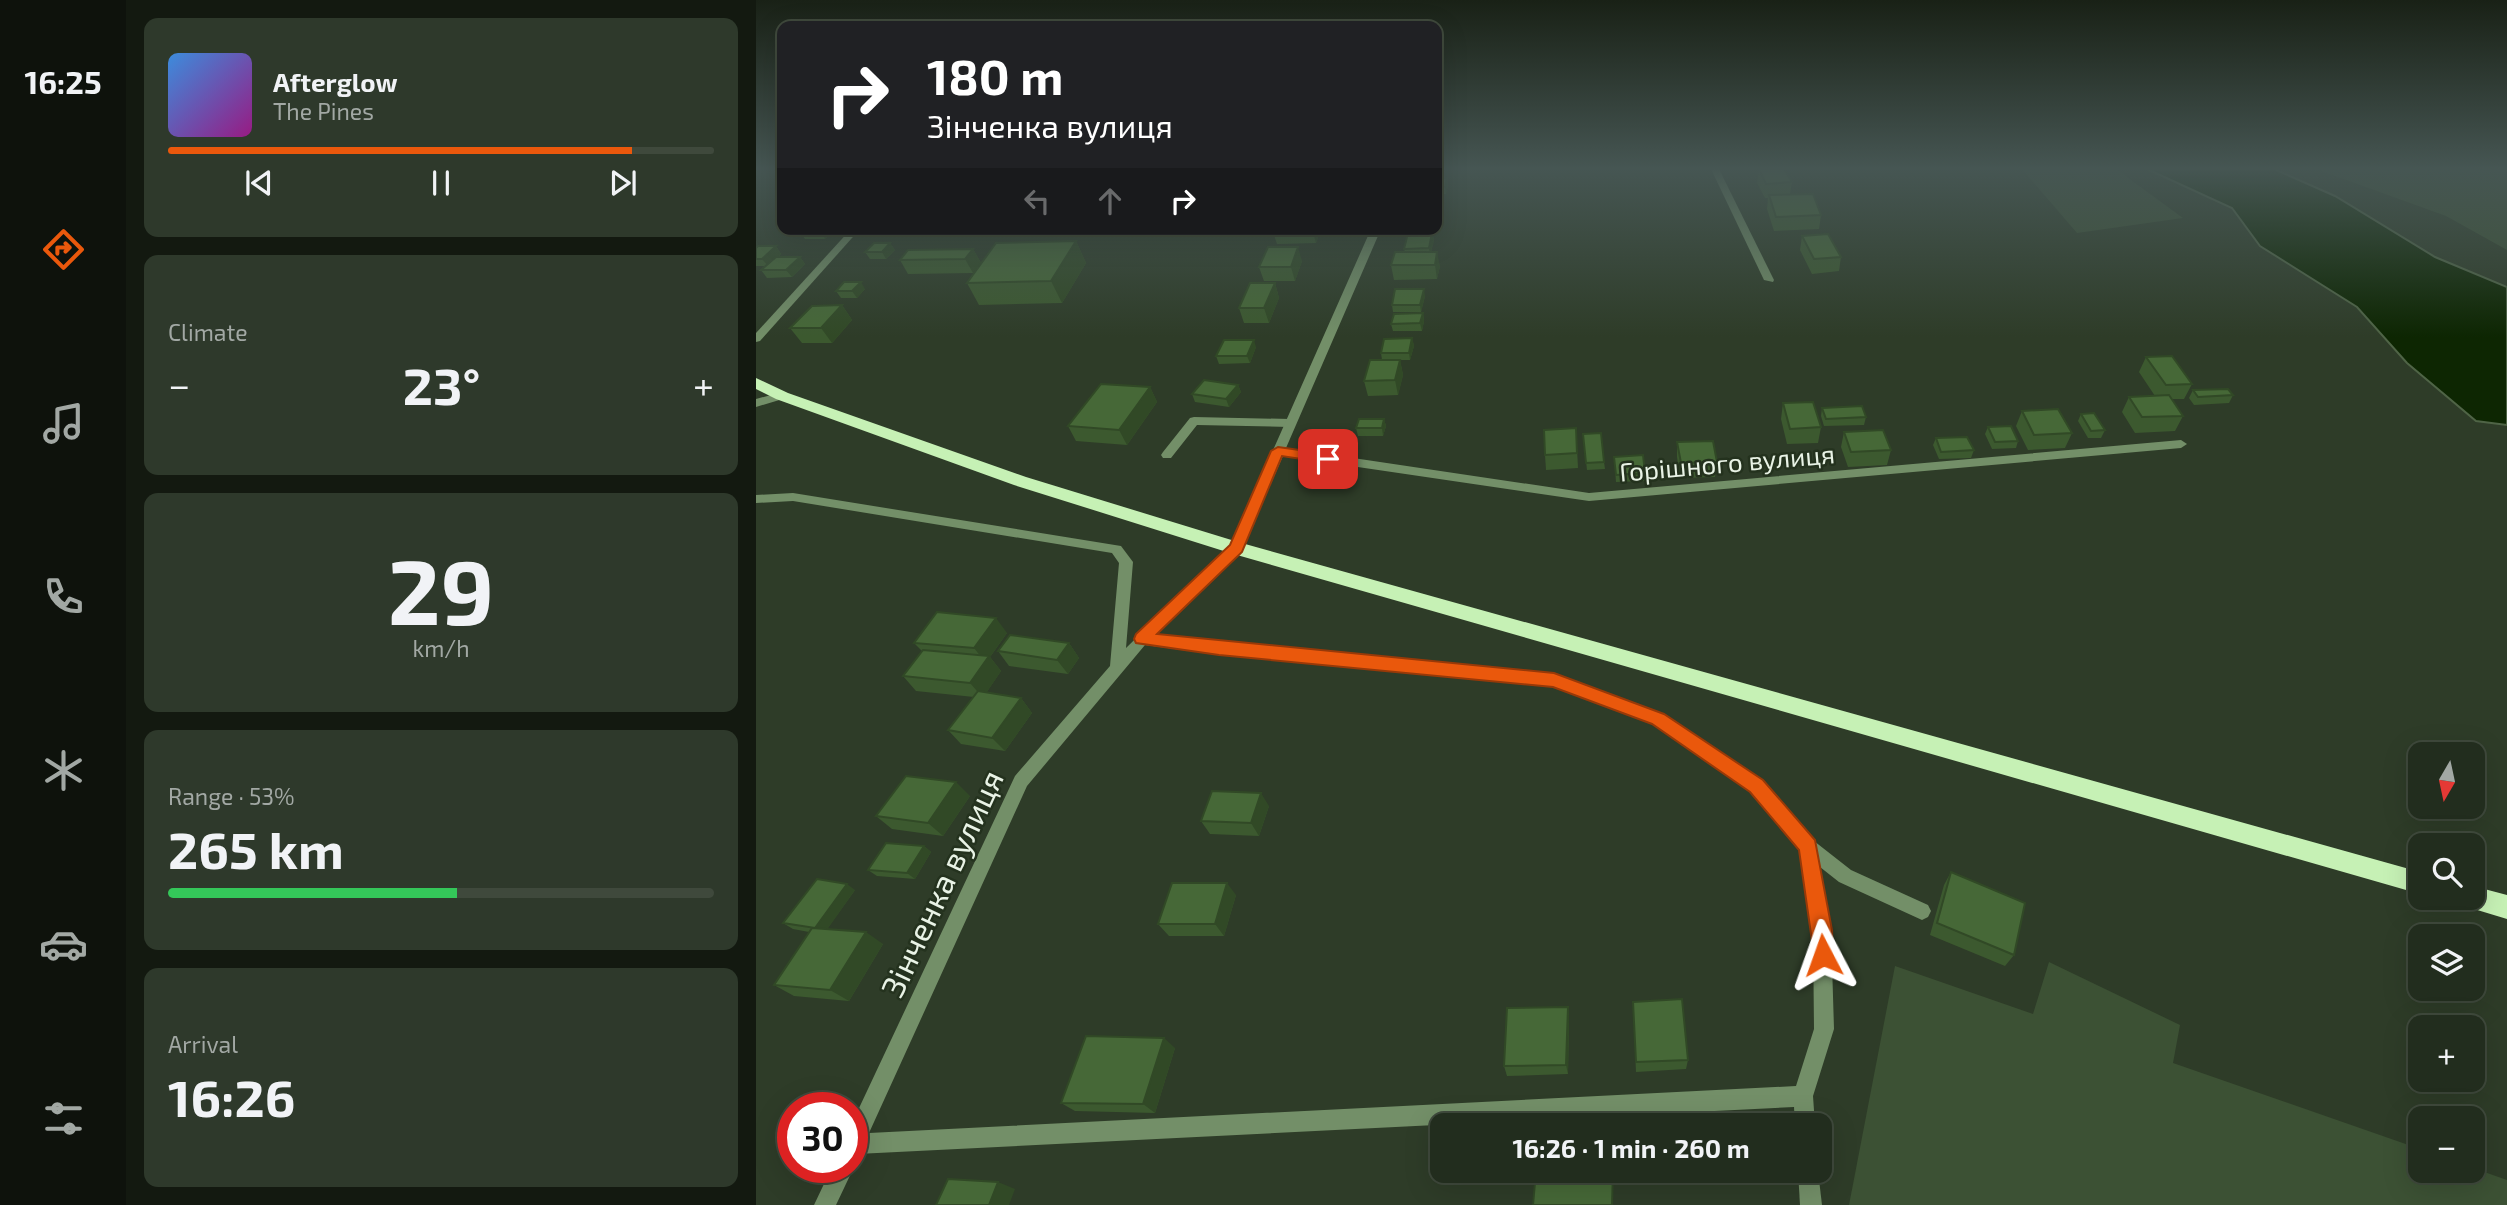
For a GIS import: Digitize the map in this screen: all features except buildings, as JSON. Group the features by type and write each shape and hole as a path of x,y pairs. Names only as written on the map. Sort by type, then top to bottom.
{"highway":[{"path":"756,383 782,396 1020,481 1236,548 2408,880"},
{"path":"2485,901 2507,907"}],"street":[{"path":"1742,225 1769,280"},
{"path":"756,339 851,235"},
{"path":"1236,548 1373,235"},
{"path":"756,403 782,396"},
{"path":"1167,455 1194,421 1290,423"},
{"name":"Горішного вулиця","path":"1278,451 1589,497 2182,444"},
{"path":"756,499 793,497 1115,549 1126,562 1117,668"},
{"name":"Зінченка вулиця","path":"868,1112 1021,781 1142,639 1236,548"},
{"path":"1142,639 1219,649 1554,680 1658,719 1757,786 1808,846 1845,876 1922,911"},
{"path":"1804,1113 1802,1096 1824,1029 1822,930 1808,846"},
{"path":"868,1144 1802,1096"},
{"path":"825,1205 835,1183"},
{"path":"1809,1183 1811,1205"}],"shaded area":[{"path":"2070,225 2132,225 2077,233"},
{"path":"2245,225 2383,225 2435,257 2507,287 2507,425 2476,421 2407,363 2357,307 2260,246"},
{"path":"2463,225 2507,225 2507,250"},
{"path":"2049,962 2180,1025 2173,1063 2408,1145 2408,1183 2485,1183 2485,1172 2507,1180 2507,1205 1849,1205 1895,966 2033,1014"}],"route":[{"path":"1328,459 1278,451 1236,548 1142,639 1219,649 1554,680 1658,719 1757,786 1808,846 1822,930 1823,955"}]}
